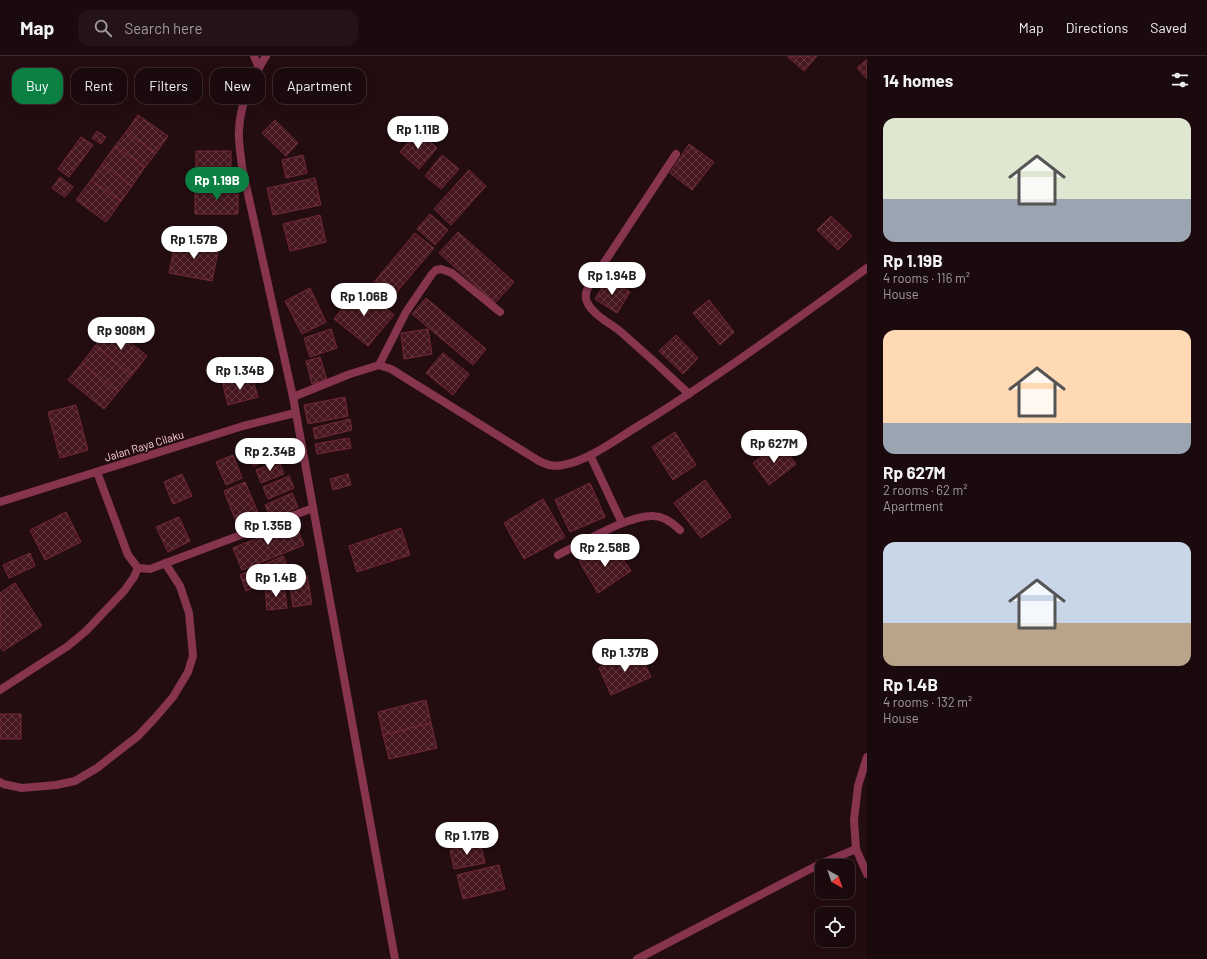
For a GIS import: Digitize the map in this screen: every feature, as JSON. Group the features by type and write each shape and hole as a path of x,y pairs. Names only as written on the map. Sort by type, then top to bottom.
{"street":[{"path":"254,56 259,68"},
{"path":"259,68 266,56"},
{"path":"243,104 239,130 242,167 293,397 395,959"},
{"path":"676,154 590,284 586,298 590,307 599,316 620,331 690,394"},
{"path":"293,397 350,374 379,365 391,369 526,453 551,466 563,465 581,460 590,455 690,394 867,268"},
{"path":"379,365 406,312 436,270 441,269 452,273 500,312"},
{"name":"Jalan Raya Cilaku","path":"0,502 243,426 295,413"},
{"path":"590,455 622,523"},
{"path":"97,472 128,555 138,568 150,569 312,508"},
{"path":"558,555 622,523 634,519 652,516 665,518 673,522 680,530"},
{"path":"0,782 22,788 56,785 75,781 97,768 138,736 173,697 188,672 193,656 189,613 180,586 166,563"},
{"path":"0,690 68,646 86,631 124,591 134,577 138,568"},
{"path":"867,757 858,786 854,820 856,849 867,874"},
{"path":"637,959 818,865 856,849"}],"building":[{"path":"787,56 817,56 804,71"},
{"path":"867,59 867,79 857,68"},
{"path":"138,115 168,136 156,153 126,132"},
{"path":"275,120 298,143 286,156 262,133"},
{"path":"97,131 106,137 101,144 92,138"},
{"path":"418,131 437,148 419,169 400,152"},
{"path":"126,132 156,153 145,167 115,146"},
{"path":"81,137 93,145 69,177 58,169"},
{"path":"689,144 714,162 692,190 670,173"},
{"path":"115,146 145,167 132,186 102,164"},
{"path":"196,151 231,151 231,174 196,173"},
{"path":"303,155 307,173 286,178 282,160"},
{"path":"442,155 459,169 441,189 425,176"},
{"path":"102,164 132,186 121,201 91,180"},
{"path":"469,170 486,186 451,225 434,209"},
{"path":"60,177 73,187 65,197 52,188"},
{"path":"315,178 321,205 273,215 267,188"},
{"path":"91,180 121,201 106,222 76,200"},
{"path":"238,188 238,214 195,214 195,189"},
{"path":"430,214 448,230 435,245 417,229"},
{"path":"320,215 326,242 290,251 283,224"},
{"path":"831,216 852,236 838,250 817,230"},
{"path":"458,232 514,282 495,303 439,253"},
{"path":"415,233 434,248 388,302 370,287"},
{"path":"176,239 219,247 212,281 169,273"},
{"path":"608,278 630,292 617,313 595,299"},
{"path":"359,287 394,315 368,346 334,319"},
{"path":"310,288 326,322 302,334 285,301"},
{"path":"426,298 486,349 473,365 412,314"},
{"path":"709,300 734,332 720,345 693,313"},
{"path":"111,327 147,356 132,375 95,346"},
{"path":"331,329 337,348 310,357 304,338"},
{"path":"428,329 432,354 404,359 401,333"},
{"path":"676,335 698,358 683,374 659,351"},
{"path":"95,346 132,375 118,392 82,363"},
{"path":"443,353 469,374 453,395 426,373"},
{"path":"247,357 252,376 223,385 218,366"},
{"path":"320,357 327,380 312,384 306,361"},
{"path":"82,363 118,392 104,409 68,380"},
{"path":"252,376 258,397 228,405 223,385"},
{"path":"345,397 348,416 308,424 304,405"},
{"path":"76,405 88,450 60,458 48,412"},
{"path":"350,419 352,430 315,439 313,428"},
{"path":"675,432 696,465 673,480 652,447"},
{"path":"349,438 351,448 317,454 315,444"},
{"path":"272,443 277,457 253,466 248,452"},
{"path":"780,443 796,464 769,485 753,463"},
{"path":"233,455 242,478 226,485 216,462"},
{"path":"279,461 284,474 261,483 256,470"},
{"path":"182,474 192,496 173,504 164,482"},
{"path":"348,474 351,485 333,490 330,479"},
{"path":"289,476 294,488 268,499 263,487"},
{"path":"705,480 731,517 701,538 674,503"},
{"path":"245,482 259,515 237,524 224,491"},
{"path":"590,483 605,517 570,532 555,500"},
{"path":"292,493 298,507 271,519 265,505"},
{"path":"543,499 565,537 524,559 504,523"},
{"path":"66,512 81,542 45,560 30,530"},
{"path":"179,517 190,541 168,552 156,527"},
{"path":"295,523 304,545 242,570 233,548"},
{"path":"401,528 410,555 357,572 349,546"},
{"path":"615,546 631,571 598,593 579,561"},
{"path":"30,553 35,566 9,578 3,565"},
{"path":"283,556 290,572 246,591 240,575"},
{"path":"307,576 312,604 293,607 289,579"},
{"path":"15,583 42,626 3,651 0,647 0,593"},
{"path":"284,585 287,608 267,610 265,587"},
{"path":"638,650 651,677 611,695 599,668"},
{"path":"426,700 431,723 383,735 378,712"},
{"path":"0,714 21,714 21,739 0,739"},
{"path":"431,723 437,748 389,759 383,735"},
{"path":"480,843 485,863 454,869 450,850"},
{"path":"499,865 505,889 463,899 457,875"}]}
